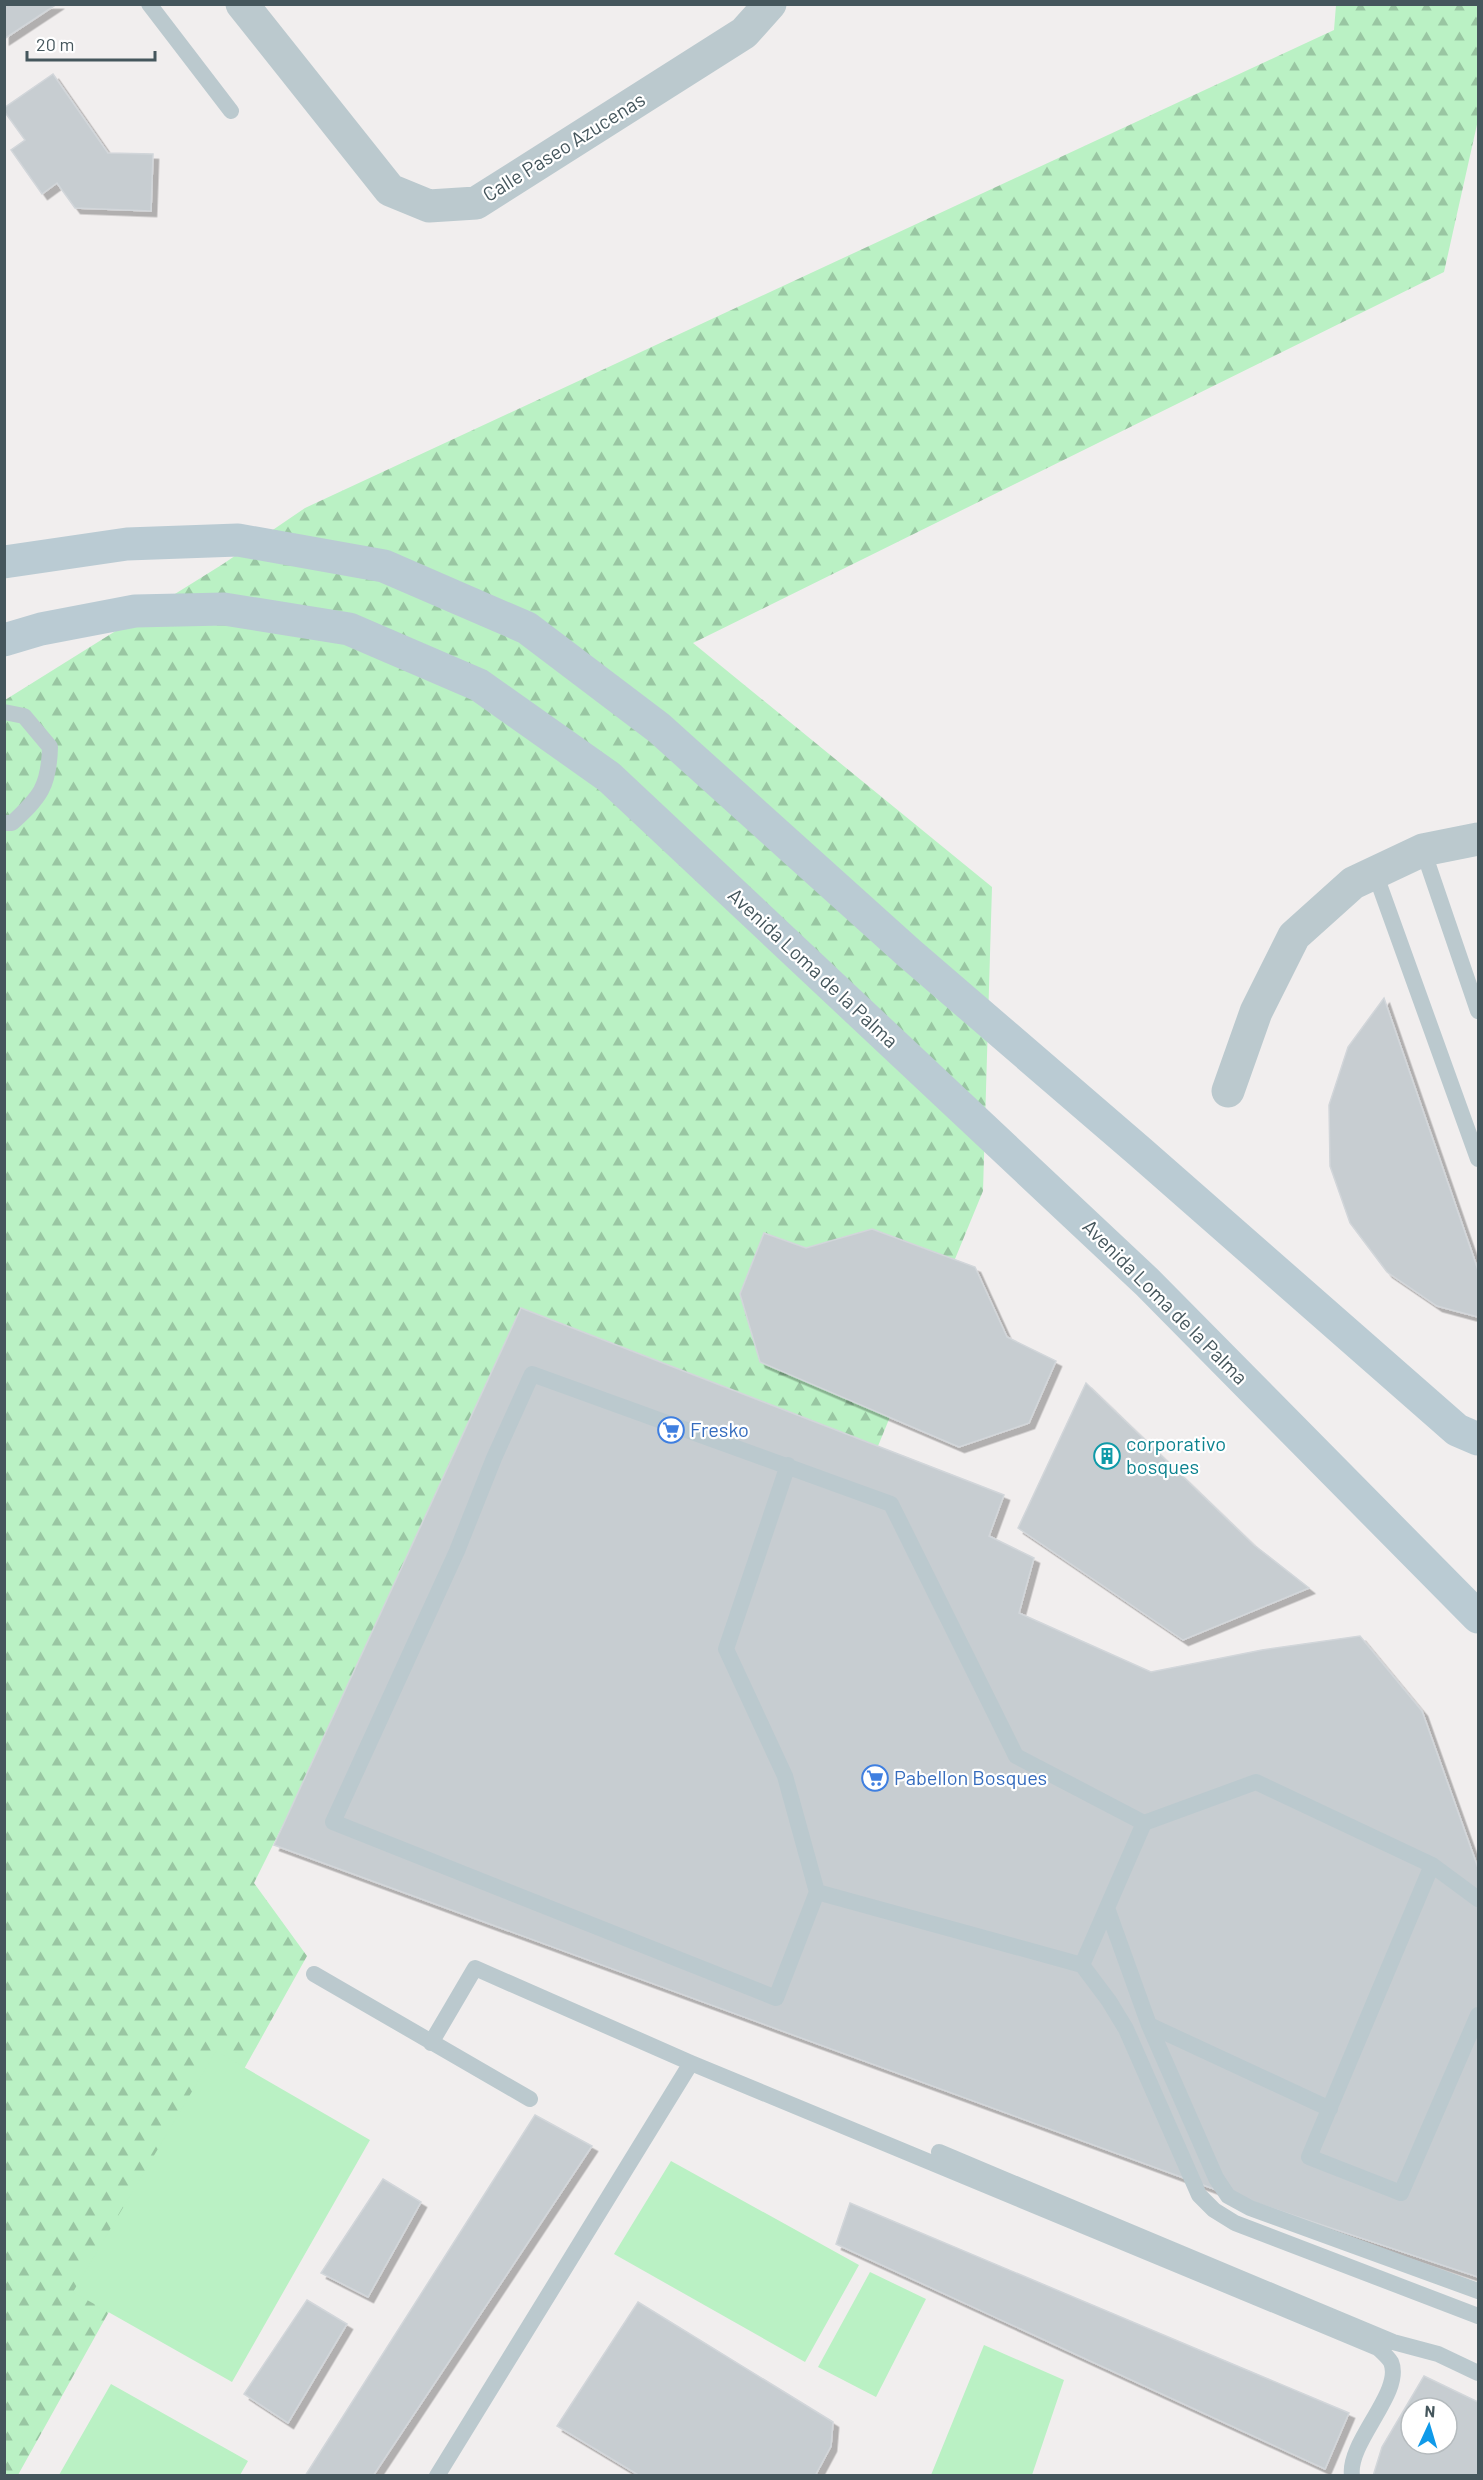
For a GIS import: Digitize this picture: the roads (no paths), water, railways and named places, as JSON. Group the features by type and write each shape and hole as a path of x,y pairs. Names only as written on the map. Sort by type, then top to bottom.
{"main road":[{"path":"7,560 127,544 238,540 384,566 527,628 659,728 909,953 1457,1430 1479,1439"},
{"name":"Avenida Loma de la Palma","path":"4,640 42,629 135,611 224,609 349,629 479,684 609,777 1092,1229 1479,1617"}],"street":[{"name":"Calle Paseo Azucenas","path":"242,4 390,190 429,206 476,203 744,33 770,4"},
{"path":"1228,1091 1256,1012 1294,936 1353,883 1423,850 1479,839"}],"lane":[{"path":"149,4 231,111"},
{"path":"4,712 24,716 50,747 50,771 38,799 12,823 4,823"},
{"path":"1423,850 1479,1011"},
{"path":"1375,873 1479,1159"},
{"path":"788,1466 726,1648 784,1776 817,1892 776,1998 333,1822 457,1551 494,1458 532,1374 788,1466 891,1504 1016,1756 1144,1823"},
{"path":"1082,1965 1144,1823 1257,1782 1432,1865 1479,1899"},
{"path":"1432,1865 1310,2157 1401,2193 1479,2015"},
{"path":"817,1892 1082,1965 1109,2001 1126,2029 1199,2195 1214,2210 1235,2223 1479,2316"},
{"path":"1107,1908 1149,2025 1216,2178 1228,2196 1250,2208 1479,2291"},
{"path":"431,2043 475,1968 691,2062 1378,2348 1391,2362 1392,2383 1357,2450 1352,2475"},
{"path":"314,1974 530,2099"},
{"path":"1149,2025 1330,2109"},
{"path":"437,2475 691,2062"},
{"path":"939,2152 1393,2342 1438,2354 1479,2373"}],"place":[{"name":"Fresko","path":"671,1430"},
{"name":"corporativo bosques","path":"1107,1456"},
{"name":"Pabellon Bosques","path":"875,1778"}]}
